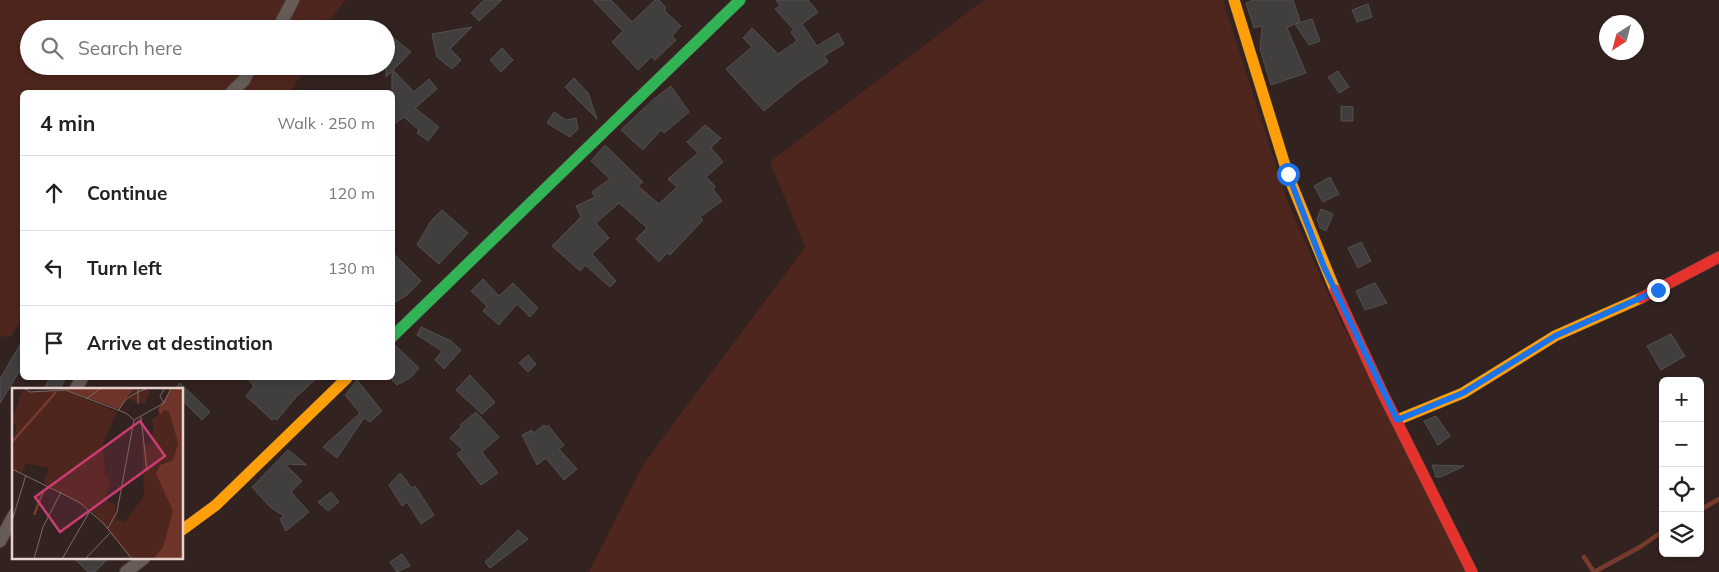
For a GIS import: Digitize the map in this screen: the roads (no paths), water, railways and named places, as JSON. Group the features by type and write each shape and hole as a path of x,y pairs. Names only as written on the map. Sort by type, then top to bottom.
{"street":[{"path":"283,20 293,0"},
{"path":"395,335 740,0"},
{"path":"1234,0 1288,174 1324,267 1472,572"},
{"path":"234,90 246,75"},
{"path":"1397,420 1463,393 1555,336 1658,290 1719,257"},
{"path":"184,529 216,505 345,380"},
{"path":"0,542 12,519"},
{"path":"126,572 141,560"}],"waterway":[{"path":"1704,508 1719,499"},
{"path":"1584,557 1594,572 1640,547 1659,534"}]}
